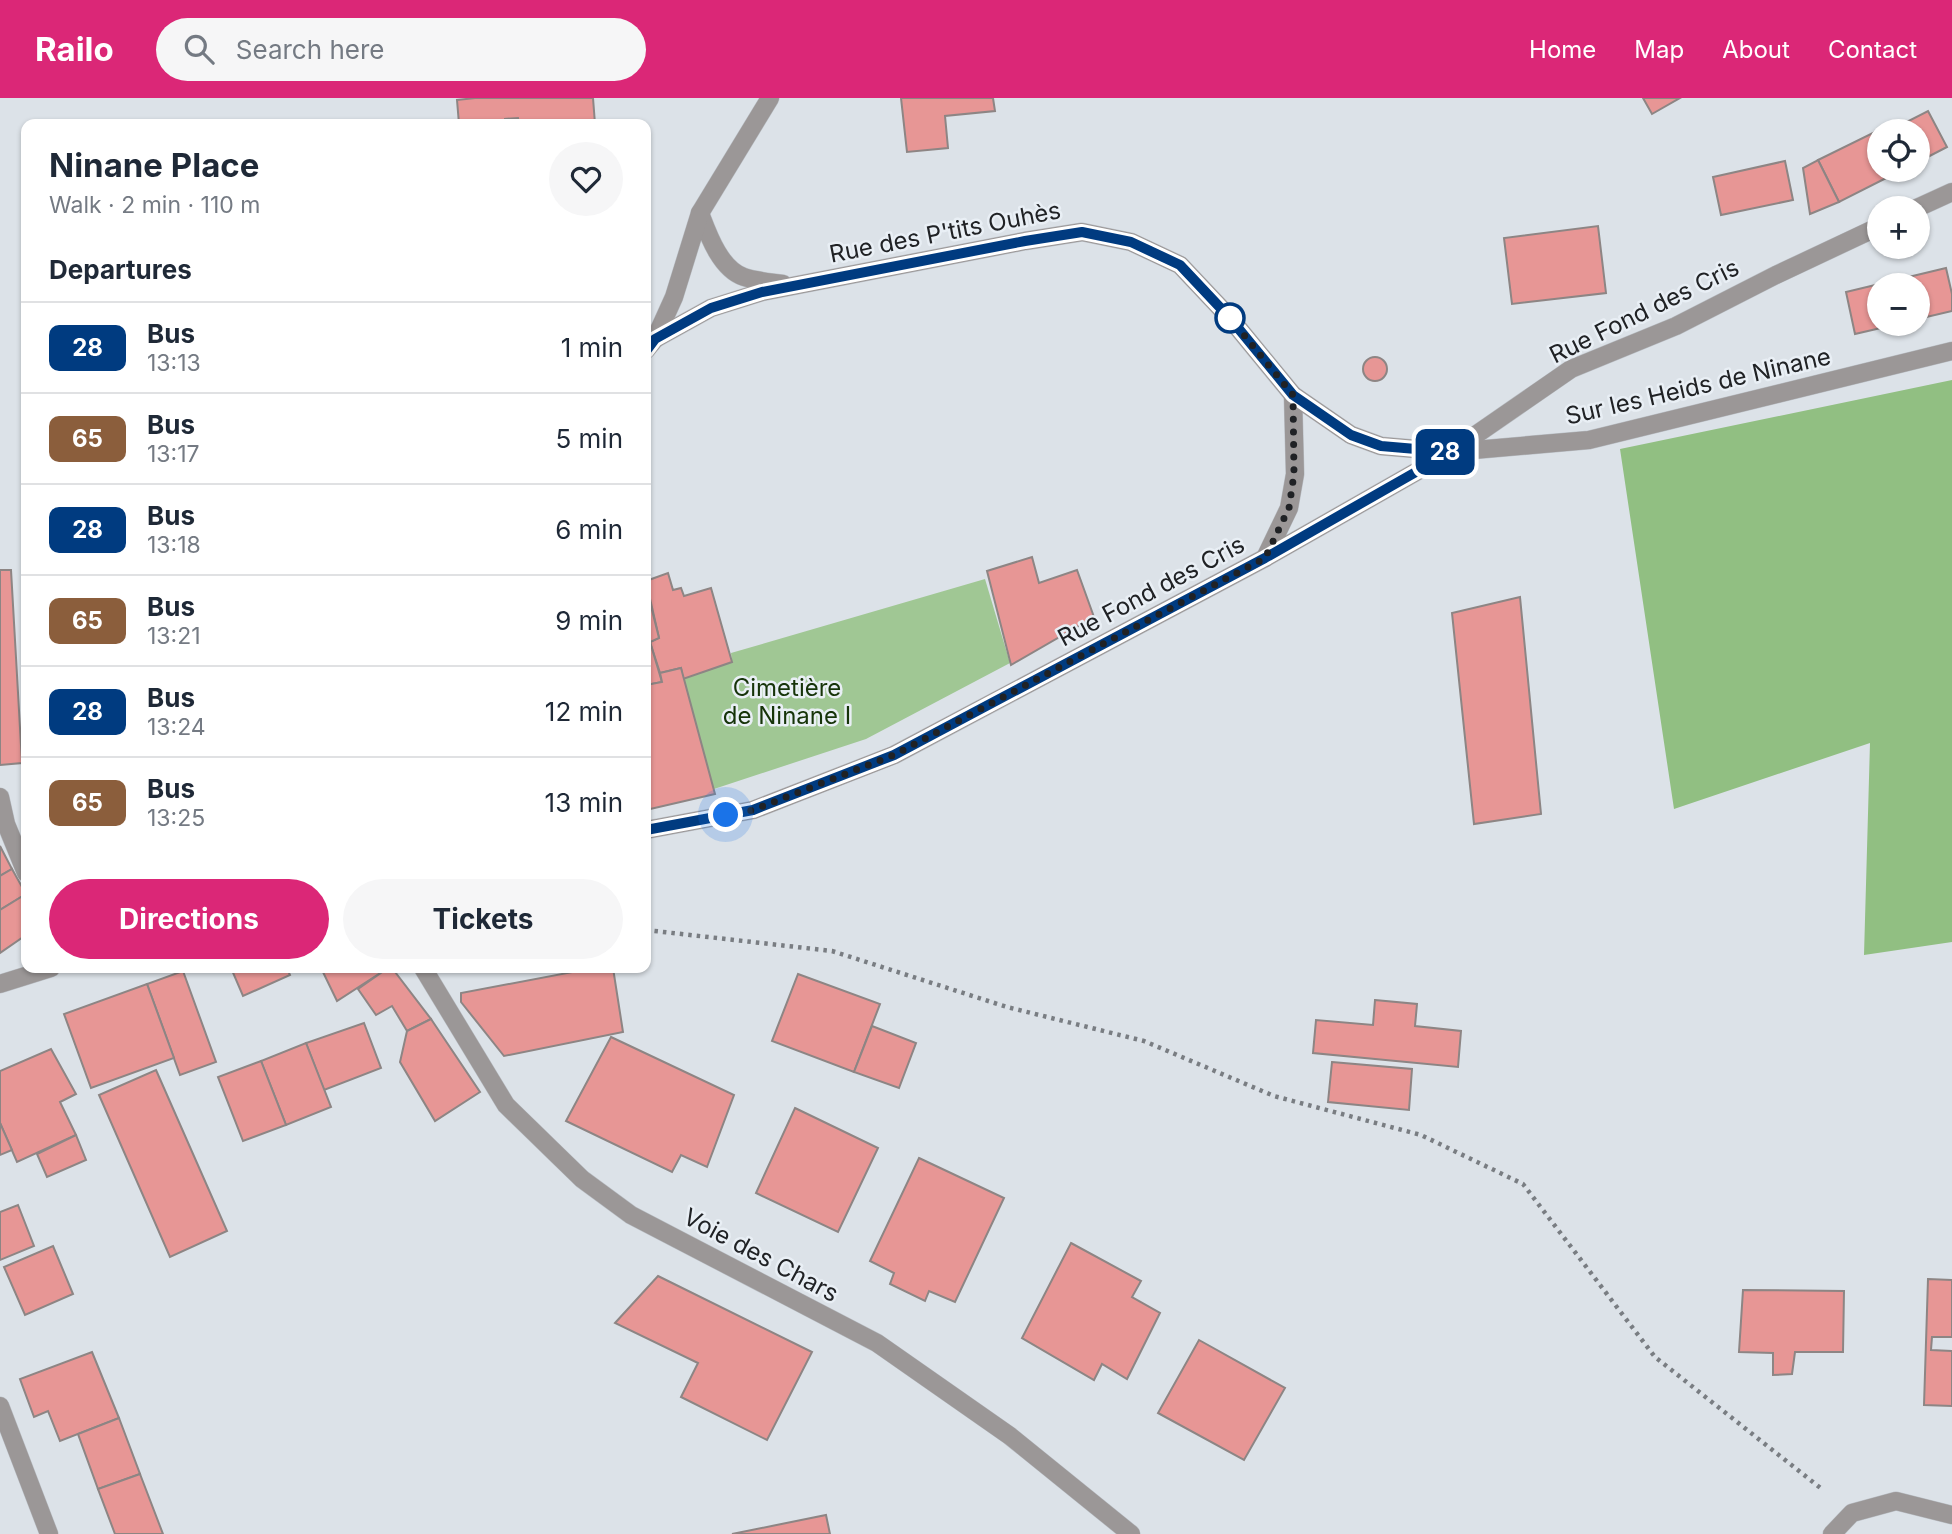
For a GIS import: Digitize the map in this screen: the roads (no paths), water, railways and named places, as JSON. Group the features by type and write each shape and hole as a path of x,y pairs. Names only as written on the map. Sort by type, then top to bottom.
{"street":[{"path":"651,343 674,297 700,213 770,98"},
{"path":"1930,202 1952,192"},
{"name":"Rue des P'tits Ouhès","path":"700,213 709,237 724,261 740,276 793,286"},
{"name":"Rue des P'tits Ouhès","path":"651,344 711,308 762,292 1082,232 1131,242 1180,265 1229,317 1293,395 1351,435 1381,446 1451,452"},
{"name":"Rue Fond des Cris","path":"651,829 753,810 894,755 1265,558 1451,452 1571,369 1676,326 1867,232"},
{"name":"Sur les Heids de Ninane","path":"1451,452 1588,440 1952,351"},
{"path":"1265,558 1289,508 1294,474 1293,395"},
{"path":"0,797 6,824 21,861"},
{"path":"0,984 35,973"},
{"name":"Voie des Chars","path":"426,973 506,1105 582,1180 631,1215 877,1343 1010,1436 1131,1534"},
{"path":"0,1406 49,1534"},
{"path":"1832,1534 1852,1513 1896,1502 1952,1515"}],"park label":[{"name":"Cimetière de Ninane I","path":"787,701"}]}
